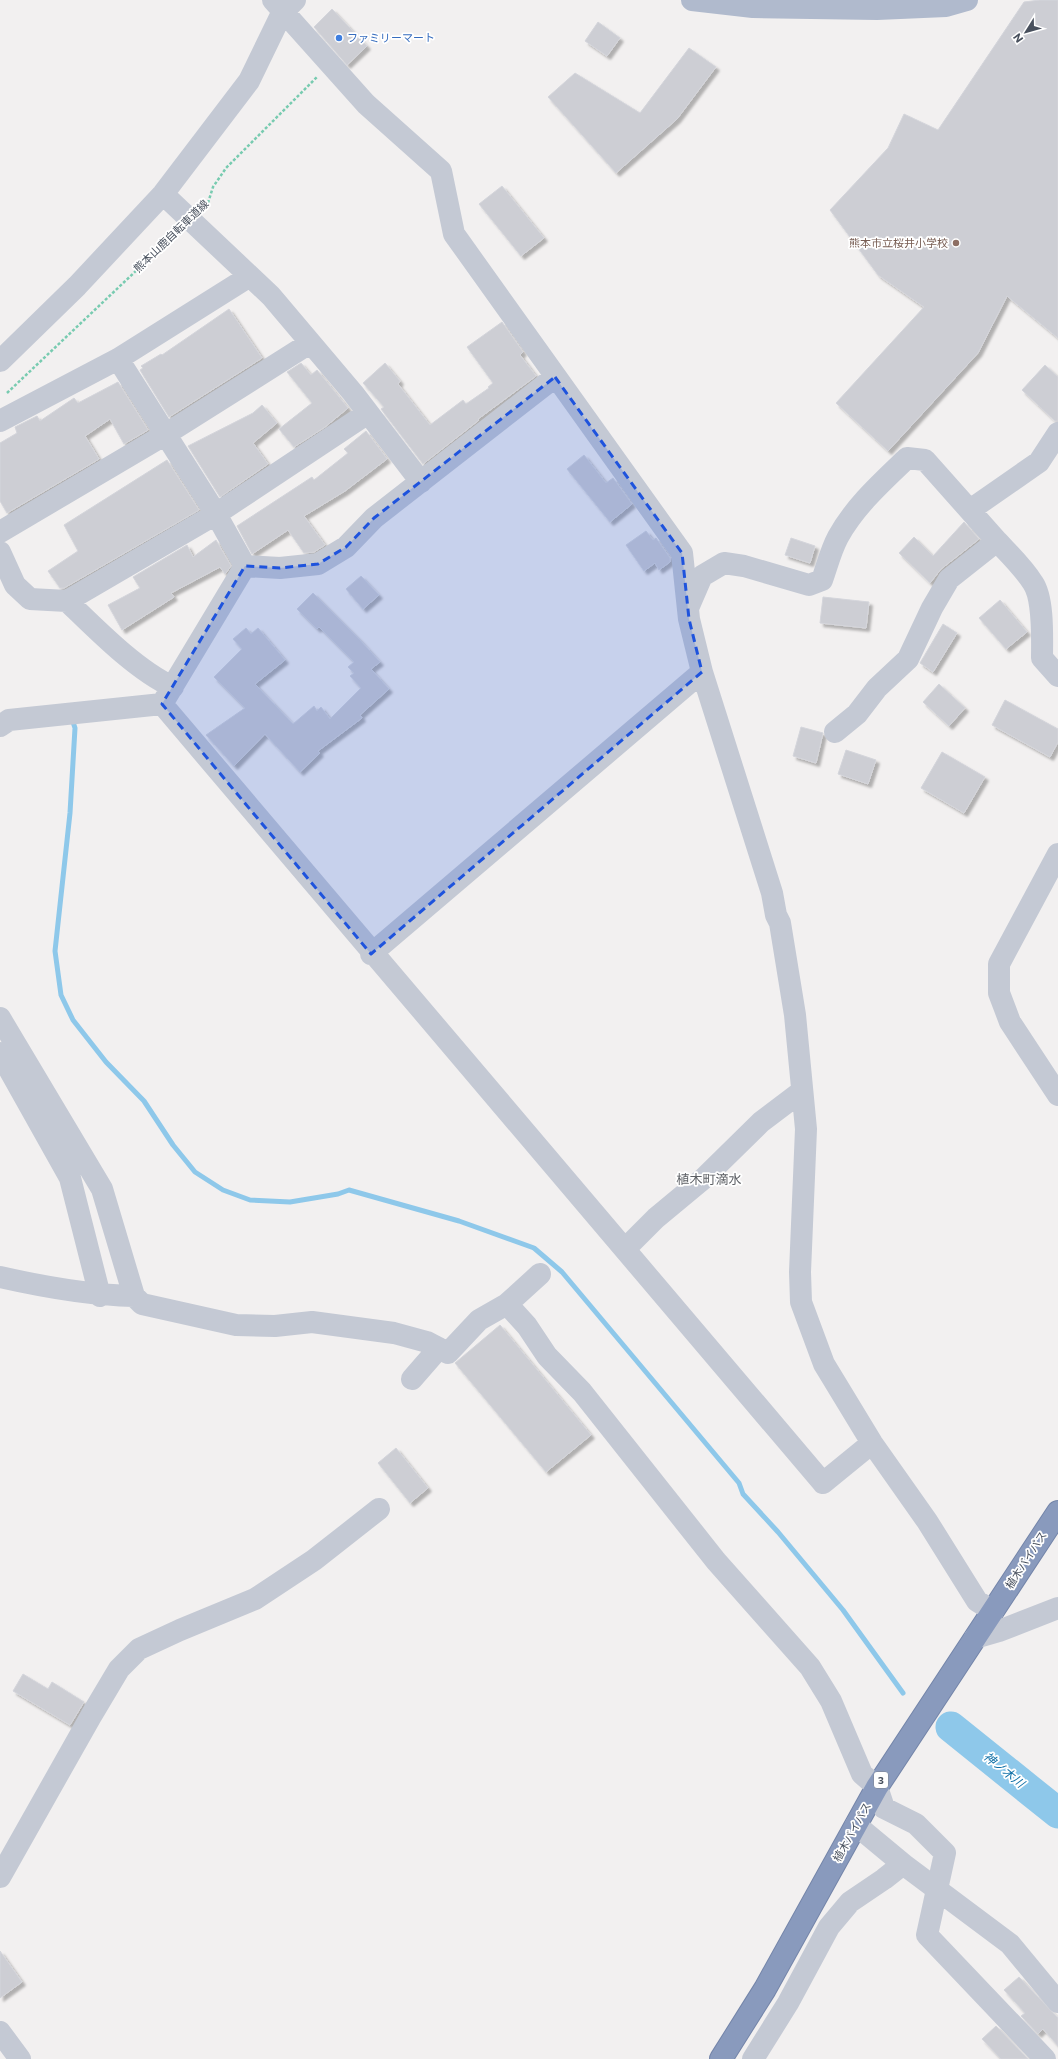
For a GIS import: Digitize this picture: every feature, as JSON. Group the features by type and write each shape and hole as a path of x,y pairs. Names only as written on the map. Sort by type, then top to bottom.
{"highway":[{"name":"植木バイパス","path":"722,2059 765,1989 877,1787 1058,1512"}],"main road":[{"path":"692,0 877,9 946,6 967,0"}],"street":[{"path":"0,361 77,286 162,194 249,81 283,4 330,64 366,104 441,171 454,234 682,553 688,608 702,672 770,886 776,915 780,923 795,1015 806,1129 800,1272 802,1302 812,1334 824,1364 872,1442 927,1521 977,1602 993,1611"},
{"path":"162,194 271,296 368,413 421,482"},
{"path":"0,421 118,359 250,276"},
{"path":"0,532 166,434 310,343"},
{"path":"118,359 216,514 245,566"},
{"path":"245,566 280,568 318,564 346,547 374,518 556,377"},
{"path":"0,552 15,585 30,599 67,601 216,514 368,413"},
{"path":"970,510 1039,462 1058,433"},
{"path":"688,608 702,576 724,563 744,566 809,585 822,580 837,538 848,519 873,490 907,458 925,460 1034,584 1043,631 1042,658 1058,676"},
{"path":"835,732 857,714 877,688 908,658 932,608 949,579 997,541"},
{"path":"168,696 245,566"},
{"path":"67,601 114,646 162,682 168,696 371,954 416,1003 558,1173 625,1249 823,1483 872,1442"},
{"path":"371,954 702,672"},
{"path":"0,726 9,720 168,696"},
{"path":"1058,854 998,964 999,992 1010,1022 1058,1095"},
{"path":"0,1018 102,1189 134,1296 142,1304 236,1325 275,1326 312,1322 394,1333 427,1342 448,1353 479,1320 507,1304 540,1274"},
{"path":"0,1053 70,1178 100,1296"},
{"path":"625,1249 656,1218 703,1178 761,1122 802,1091"},
{"path":"0,1277 70,1292 100,1296 134,1296"},
{"path":"507,1304 527,1326 547,1356 582,1392 716,1561 810,1667 831,1701 862,1774 877,1787 884,1808 916,1824 945,1853 928,1935 1045,2059"},
{"path":"412,1379 439,1348"},
{"path":"0,1878 115,1676 139,1649 180,1630 255,1599 314,1560 379,1509"},
{"path":"975,1638 999,1631 1058,1608"},
{"path":"856,1825 903,1864 1010,1944 1058,2002"},
{"path":"753,2059 788,2003 828,1927 850,1902 884,1880 903,1864"},
{"path":"0,2032 20,2059"}],"path":[{"name":"熊本山鹿自転車道線","path":"6,395 208,203 214,187 226,168 330,64"}],"highlighted area":[{"path":"555,377 682,553 689,619 702,672 371,954 162,704 245,566 280,568 318,564 346,547 374,518"}],"building":[{"name":"熊本市立桜井小学校","path":"1058,0 1058,338 1007,296 978,353 888,451 836,403 924,307 878,275 830,210 888,148 904,114 938,130 1024,2"},
{"name":"ファミリーマート","path":"332,9 367,46 347,65 314,27"},
{"path":"598,22 620,38 607,56 585,41"},
{"path":"689,48 716,67 677,119 616,173 548,97 575,73 640,113"},
{"path":"502,186 544,238 521,256 479,204"},
{"path":"229,309 262,358 169,417 140,370 143,368 141,366 161,354 162,355"},
{"path":"502,322 523,352 520,355 536,376 478,419 479,420 423,464 381,409 384,407 363,383 385,363 400,381 398,384 430,425 463,400 466,404 489,388 488,387 493,383 467,347"},
{"path":"301,363 311,375 317,370 348,408 325,427 294,447 279,429 312,403 287,372"},
{"path":"1045,365 1058,377 1058,421 1055,421 1022,390"},
{"path":"118,382 148,430 124,444 110,419 85,436 99,459 7,513 0,501 0,443 17,433 15,427 37,416 40,421 74,398 78,403"},
{"path":"262,405 277,423 253,443 268,464 220,497 188,446 253,413"},
{"path":"366,431 387,459 345,491 304,516 325,545 314,552 304,553 288,530 252,554 237,526 312,477 314,480 348,453 344,449"},
{"path":"584,455 606,483 613,478 632,504 610,522 567,469"},
{"path":"167,460 199,510 64,588 60,588 48,571 78,551 64,525"},
{"path":"964,522 979,539 941,569 930,583 899,553 914,537 933,556"},
{"path":"646,531 653,540 656,538 670,558 670,562 659,570 655,563 644,571 626,545"},
{"path":"791,538 815,546 810,563 785,555"},
{"path":"216,540 231,566 225,574 220,567 171,593 174,597 122,630 108,605 140,588 133,577 187,545 193,557"},
{"path":"361,576 379,595 363,609 346,589"},
{"path":"313,593 380,662 371,669 389,689 360,715 362,718 318,751 320,753 300,772 265,734 234,766 206,735 245,708 214,677 242,649 233,639 246,628 251,634 258,628 285,660 255,684 293,724 314,706 317,711 321,707 330,719 361,688 350,676 354,673 348,667 354,662 319,627 317,629 297,609"},
{"path":"823,597 869,602 866,628 820,623"},
{"path":"1000,600 1027,632 1006,649 979,618"},
{"path":"943,624 957,633 933,672 920,663"},
{"path":"939,684 965,708 949,726 923,702"},
{"path":"1005,700 1058,729 1058,742 1050,757 992,725"},
{"path":"801,727 823,733 816,763 793,756"},
{"path":"846,750 876,760 868,784 838,774"},
{"path":"942,752 985,777 964,813 921,788"},
{"path":"500,1325 591,1435 546,1472 455,1363"},
{"path":"396,1448 428,1488 410,1503 378,1463"},
{"path":"23,1674 48,1689 52,1682 84,1702 70,1725 13,1691"},
{"path":"0,1951 22,1982 0,1998"},
{"path":"1019,1977 1058,2018 1058,2046 1043,2029 1038,2034 1021,2016 1025,2013 1004,1990"},
{"path":"996,2026 1028,2059 1001,2059 982,2039"}],"waterway":[{"path":"72,719 75,728 70,813 55,951 61,995 73,1020 106,1062 144,1101 173,1145 195,1172 223,1190 250,1200 290,1202 338,1194 349,1190 459,1221 534,1248 562,1272 739,1483 743,1494 778,1532 843,1610 903,1693"},
{"name":"神ノ木川","path":"951,1727 1058,1813"}],"place":[{"name":"ファミリーマート","path":"339,38"},
{"name":"熊本市立桜井小学校","path":"956,243"}],"district":[{"name":"植木町滴水","path":"709,1179"}]}
